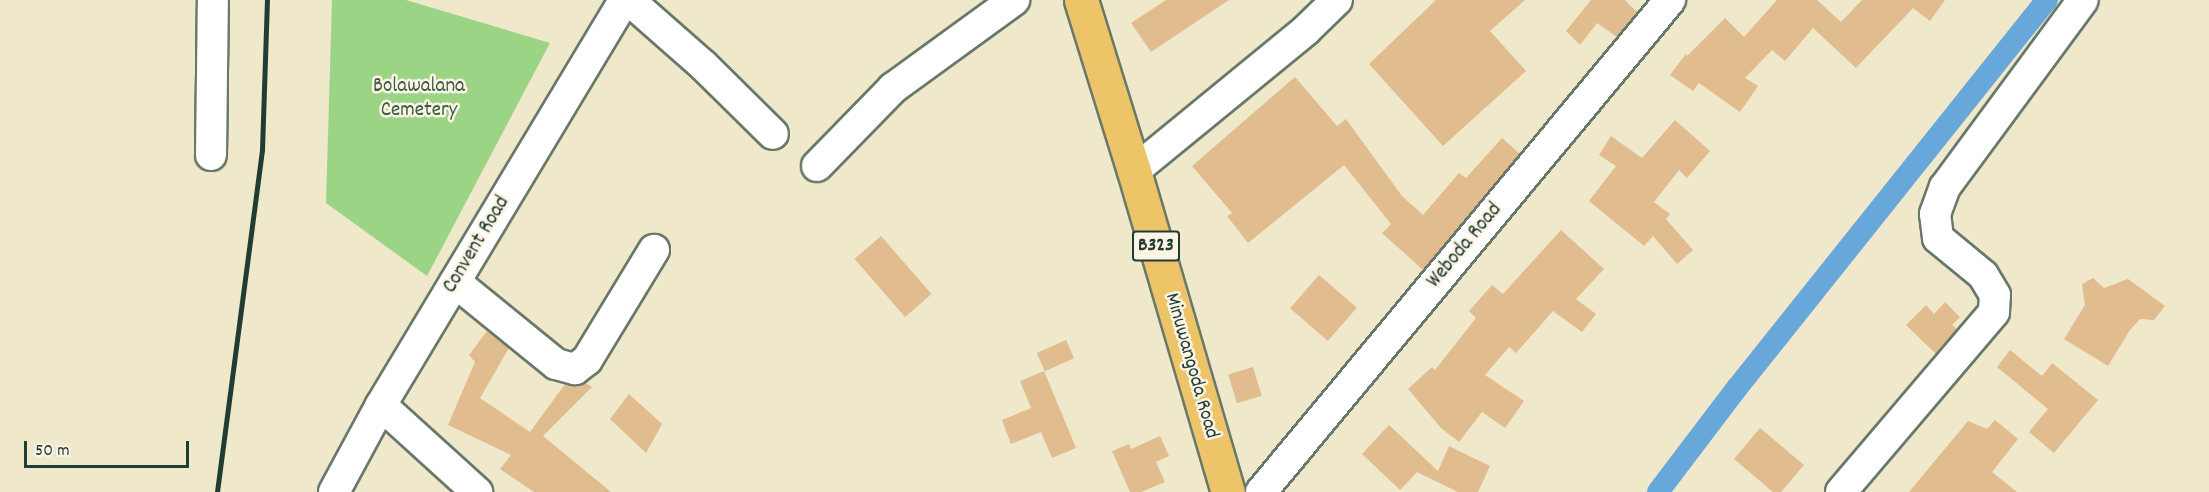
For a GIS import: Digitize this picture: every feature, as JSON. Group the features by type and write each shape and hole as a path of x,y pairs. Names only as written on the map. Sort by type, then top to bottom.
{"main road":[{"name":"Minuwangoda Road","path":"1081,0 1134,171 1228,492"}],"street":[{"path":"210,156 213,0"},
{"name":"Convent Road","path":"334,492 381,405 624,0"},
{"path":"629,0 703,66 772,134"},
{"path":"817,166 892,88 1014,0"},
{"path":"1134,171 1306,30 1337,0"},
{"name":"Weboda Road","path":"1261,492 1670,0"},
{"path":"1841,492 1994,312 1995,295 1983,275 1938,238 1935,214 1945,187 2083,0"},
{"path":"455,282 556,364 575,369 587,360 654,250"},
{"path":"381,405 477,492"}],"green space":[{"name":"Bolawalana Cemetery","path":"332,0 406,0 550,43 427,276 326,203"}],"building":[{"path":"1166,0 1229,0 1151,52 1131,23"},
{"path":"1436,0 1525,0 1490,31 1526,71 1443,146 1369,64"},
{"path":"1591,0 1625,0 1637,12 1617,37 1597,23 1580,45 1566,31"},
{"path":"1777,0 1817,0 1841,22 1862,0 1945,0 1930,21 1913,8 1856,68 1813,28 1785,61 1772,50 1745,78 1758,86 1740,112 1699,83 1693,91 1670,75 1686,54 1687,56 1725,18 1744,37"},
{"path":"1295,77 1337,126 1346,119 1402,196 1423,215 1459,173 1466,178 1502,138 1520,154 1423,270 1382,233 1391,224 1344,165 1248,243 1227,216 1232,213 1192,166"},
{"path":"1675,120 1710,151 1687,178 1679,170 1654,202 1670,214 1666,219 1693,250 1677,264 1653,236 1644,246 1589,201 1616,166 1599,155 1611,136 1642,158"},
{"path":"1561,230 1604,269 1576,299 1596,314 1582,332 1553,311 1516,353 1509,347 1485,375 1524,401 1505,428 1482,412 1459,442 1441,428 1408,389 1432,367 1435,370 1476,318 1469,311 1492,285 1503,294"},
{"path":"881,236 932,294 905,317 855,259"},
{"path":"1319,275 1357,308 1328,341 1290,308"},
{"path":"2093,278 2104,288 2128,279 2165,306 2154,320 2140,319 2130,330 2108,366 2064,339 2085,305 2082,284"},
{"path":"1945,302 1960,317 1952,325 1957,329 1936,354 1906,325 1926,305 1934,314"},
{"path":"487,331 509,348 480,398 530,432 565,384 578,386 585,383 592,387 543,436 611,492 534,492 500,469 511,455 448,425 475,362 469,355"},
{"path":"1066,340 1074,358 1045,371 1037,353"},
{"path":"2010,350 2042,376 2052,363 2098,400 2054,453 2029,432 2048,409 1997,367"},
{"path":"1253,367 1262,396 1237,403 1228,375"},
{"path":"1044,371 1076,448 1052,458 1041,432 1011,444 1002,420 1031,408 1020,381"},
{"path":"629,394 662,424 646,453 610,419"},
{"path":"1995,420 2018,439 1992,472 2017,492 1909,492 1968,421 1987,429"},
{"path":"1389,425 1438,471 1449,446 1490,466 1478,492 1458,492 1417,472 1400,490 1362,454"},
{"path":"1760,428 1804,465 1781,492 1773,492 1734,459"},
{"path":"1160,436 1169,456 1156,462 1165,482 1141,492 1130,492 1112,451 1129,444 1131,449"}],"waterway":[{"path":"1658,492 1737,388 2047,0"}],"railway":[{"path":"217,492 262,150 267,0"}]}
